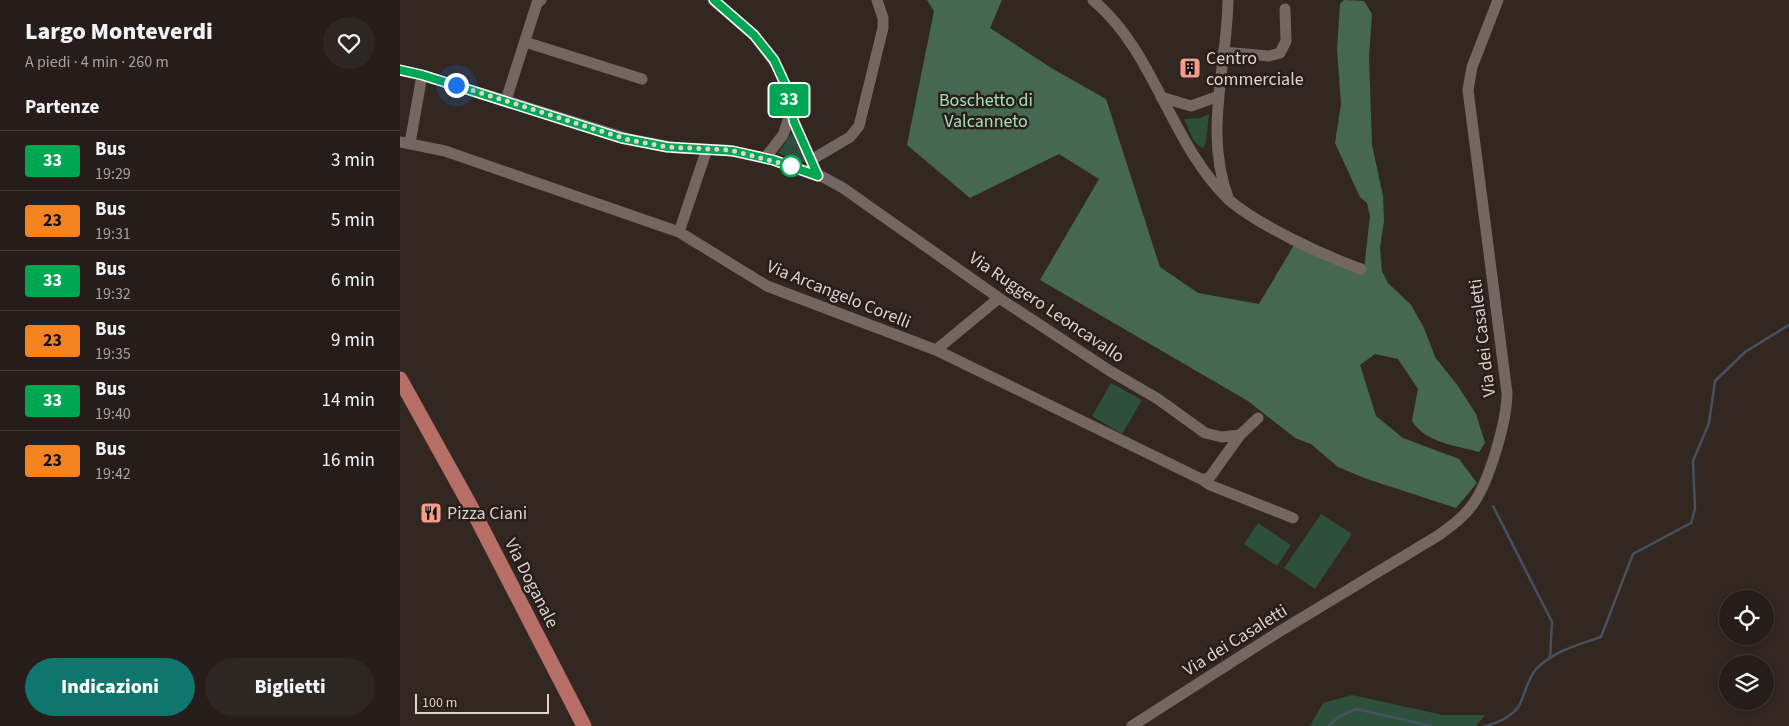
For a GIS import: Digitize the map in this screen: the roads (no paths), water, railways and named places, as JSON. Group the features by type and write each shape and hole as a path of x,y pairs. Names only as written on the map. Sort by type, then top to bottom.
{"main road":[{"name":"Via Doganale","path":"400,379 472,507 584,726"}],"street":[{"path":"714,0 754,35 774,60 786,86 791,112 818,176"},
{"path":"811,160 850,137 859,126 883,28 883,18 878,0"},
{"path":"1093,0 1109,15 1126,38 1161,97 1193,157 1210,181 1244,212 1307,245 1361,269"},
{"path":"1228,0 1219,96 1216,154 1229,200"},
{"name":"Via dei Casaletti","path":"1132,726 1276,633 1438,535 1460,519 1477,498 1502,430 1508,393 1468,90 1474,61 1498,0"},
{"path":"506,100 525,42 535,1"},
{"path":"1223,52 1269,56 1280,53 1286,41 1285,9"},
{"path":"525,42 642,79"},
{"name":"Via Ruggero Leoncavallo","path":"400,70 506,100 629,140 667,147 730,150 765,158 818,176 843,188 999,298 1105,368 1158,399 1205,433 1222,437 1240,435"},
{"path":"405,143 422,75"},
{"path":"1161,97 1191,106 1219,96"},
{"path":"765,158 783,134 791,112"},
{"name":"Via Arcangelo Corelli","path":"405,143 445,151 679,232 767,286 936,350 1210,485 1293,518"},
{"path":"679,232 707,149"},
{"path":"936,350 999,298"},
{"path":"1203,480 1210,478 1240,435 1258,418"}],"waterway":[{"path":"1485,726 1505,718 1518,708 1531,677 1543,663 1566,649 1601,637 1633,554 1691,523 1695,509 1693,461 1709,423 1715,381 1745,352 1789,325"},
{"path":"1493,506 1552,622 1550,658"},
{"path":"1329,726 1340,716 1356,709 1431,726"}],"place":[{"name":"Centro commerciale","path":"1190,68"},
{"name":"Pizza Ciani","path":"431,513"}],"park label":[{"name":"Boschetto di Valcanneto","path":"986,110"}]}
